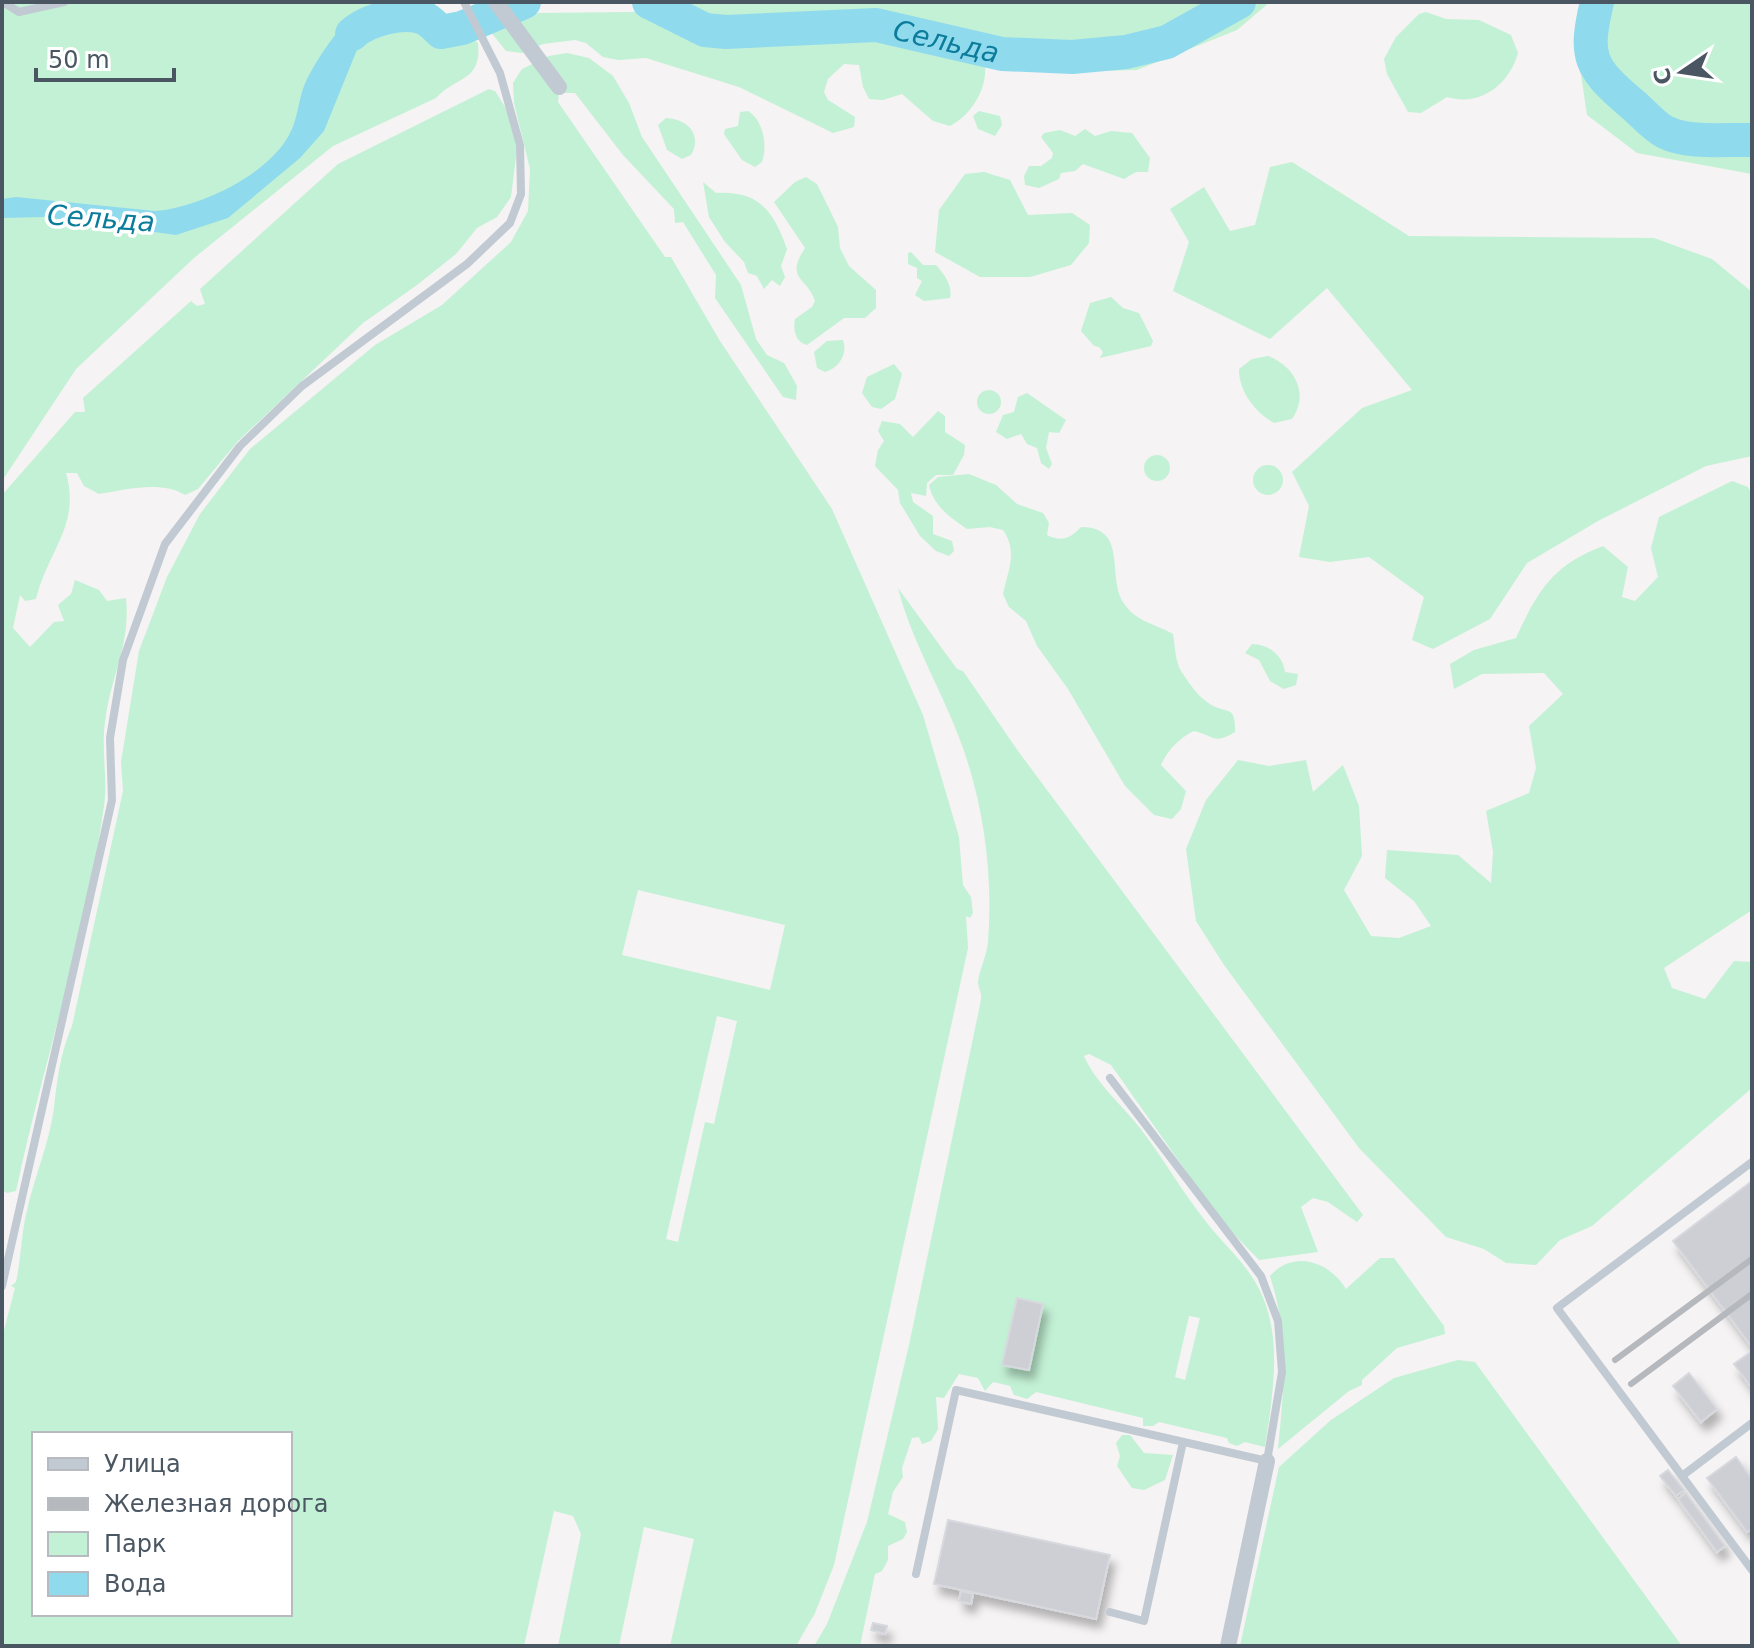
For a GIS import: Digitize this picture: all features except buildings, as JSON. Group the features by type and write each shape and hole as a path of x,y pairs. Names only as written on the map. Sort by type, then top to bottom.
{"street":[{"path":"496,2 559,87"},
{"path":"1228,1646 1267,1461"}],"lane":[{"path":"3,2 19,12 64,2"},
{"path":"2,1286 112,800 110,738 123,660 165,544 240,446 302,386 467,264 510,223 521,194 520,145 500,73 484,36 464,2"},
{"path":"916,1574 956,1390 1267,1461 1282,1372 1278,1321 1261,1276 1110,1078"},
{"path":"1752,1162 1557,1308 1752,1570"},
{"path":"1682,1476 1752,1423"},
{"path":"1110,1612 1144,1621 1183,1442"}],"green space":[{"path":"2,2 382,2 398,29 420,29 436,46 457,46 468,36 478,43 478,56 472,72 436,98 333,146 194,258 76,369 2,481"},
{"path":"650,2 1270,2 1237,30 1137,70 1067,72 1007,48 809,21 745,25"},
{"path":"1588,2 1752,2 1752,174 1637,153 1587,115 1580,68"},
{"path":"1426,12 1446,19 1479,20 1511,35 1518,53 1508,75 1482,96 1471,99 1447,97 1421,113 1408,112 1387,74 1384,59 1396,37 1419,14"},
{"path":"538,13 662,13 696,37 727,45 859,37 915,40 964,54 985,67 985,76 976,101 964,116 950,126 933,121 902,94 883,100 869,99 859,65 844,64 828,79 824,92 828,100 855,117 854,127 833,133 739,87 646,58 618,60 603,57 586,43 575,40 543,44 522,53 506,51 490,31 494,25"},
{"path":"567,53 589,58 613,76 629,103 642,137 741,285 756,339 767,355 784,363 797,386 796,400 783,397 715,298 716,275 683,222 675,223 674,209 623,155 575,93 559,93 558,102 665,257 671,257 720,341 832,509 923,715 959,837 963,885 971,897 973,913 970,918 966,916 968,948 834,1565 815,1613 796,1646 670,1646 694,1539 644,1527 619,1646 558,1646 581,1534 573,1516 554,1511 524,1646 2,1646 2,1338 15,1288 11,1286 16,1282 26,1215 52,1122 60,1067 72,1026 123,791 121,762 139,651 167,577 200,514 250,449 375,345 442,305 511,242 528,211 530,169 514,103 513,83 522,69 549,56","holes":["638,890 785,925 770,990 622,955","717,1016 737,1021 714,1124 705,1122 678,1242 666,1239"]},
{"path":"489,89 495,91 507,110 517,149 511,197 497,217 477,228 456,254 363,323 238,441 198,489 185,495 176,490 154,487 99,494 84,486 77,473 66,473 70,491 66,523 36,599 25,601 20,595 13,628 30,647 54,622 64,621 58,605 71,594 75,580 99,590 107,601 126,598 126,631 105,722 104,806 86,903 16,1191 7,1193 2,1190 2,495 75,412 85,412 83,398 191,301 197,306 205,304 200,289 338,164"},
{"path":"748,111 761,127 764,141 762,162 755,167 742,160 724,134 725,129 738,126 740,112"},
{"path":"979,111 1000,116 1002,125 995,136 978,129 973,116"},
{"path":"666,118 680,121 691,129 695,140 691,155 682,159 667,150 658,125"},
{"path":"1085,129 1095,136 1111,131 1132,133 1150,158 1148,172 1136,172 1124,179 1083,164 1075,171 1061,173 1059,179 1039,188 1025,185 1024,176 1029,166 1041,166 1052,158 1053,153 1041,137 1044,133 1060,130 1075,136"},
{"path":"1292,162 1409,236 1654,238 1712,259 1752,292 1752,456 1706,466 1598,521 1527,563 1490,619 1433,649 1412,640 1424,597 1369,557 1330,562 1299,557 1309,506 1292,472 1362,408 1412,390 1327,288 1270,339 1173,291 1189,242 1170,209 1204,187 1230,231 1255,225 1270,167"},
{"path":"984,172 1010,180 1028,215 1072,213 1090,225 1089,243 1071,265 1030,277 980,277 935,252 939,210 965,174"},
{"path":"806,177 817,184 838,227 840,248 849,266 876,290 876,308 865,318 844,318 807,345 797,338 794,327 795,319 812,307 815,301 797,273 799,258 805,248 774,202 795,182"},
{"path":"703,182 716,193 743,195 754,200 770,214 787,249 781,266 785,277 780,286 772,280 764,289 757,276 748,273 744,262 725,242 709,217"},
{"path":"911,252 923,265 936,265 949,285 950,298 924,301 915,295 922,281 917,278 917,268 908,264 908,253"},
{"path":"1111,297 1123,308 1139,313 1153,341 1151,346 1100,358 1103,352 1081,331 1090,303"},
{"path":"843,340 843,355 838,364 825,372 817,368 814,352 827,341"},
{"path":"1268,356 1285,366 1296,382 1300,400 1292,419 1274,423 1255,407 1242,386 1239,369 1252,359"},
{"path":"894,364 902,374 895,399 881,409 872,407 862,393 867,377"},
{"path":"989,390 998,393 1001,402 998,411 989,414 980,411 977,402 980,393"},
{"path":"1027,393 1066,420 1059,433 1049,432 1046,448 1052,464 1049,469 1041,463 1037,448 1027,444 1021,434 1007,439 996,432 1003,415 1014,412 1018,397"},
{"path":"938,411 945,416 945,432 965,445 964,455 953,475 936,475 927,483 926,496 911,493 913,502 933,516 933,534 952,541 954,551 949,556 936,551 920,536 900,503 898,490 875,466 878,450 884,441 878,431 882,421 900,424 913,437"},
{"path":"1157,455 1166,459 1170,468 1166,477 1157,481 1148,477 1144,468 1148,459"},
{"path":"1268,465 1279,469 1283,480 1279,491 1268,495 1257,491 1253,480 1257,469"},
{"path":"969,474 996,485 1017,504 1043,513 1049,523 1047,535 1065,538 1081,527 1096,529 1106,536 1114,556 1119,594 1125,605 1141,619 1173,634 1179,667 1191,685 1206,701 1232,713 1235,732 1218,739 1194,731 1170,750 1161,765 1186,791 1181,809 1172,819 1154,815 1125,786 1068,689 1037,646 1026,621 1009,607 1003,594 1011,553 1003,530 990,527 967,529 944,511 931,493 929,485 938,477"},
{"path":"1732,481 1748,487 1752,495 1752,910 1664,968 1672,988 1705,999 1734,961 1752,962 1752,1088 1592,1226 1560,1240 1536,1265 1506,1263 1484,1249 1446,1237 1359,1148 1224,965 1196,921 1186,849 1206,800 1238,760 1269,766 1306,760 1313,792 1343,765 1359,806 1362,856 1344,890 1371,936 1399,938 1431,926 1414,901 1385,878 1387,850 1458,855 1491,883 1493,852 1486,811 1529,793 1536,768 1529,726 1563,694 1544,673 1482,674 1454,689 1450,664 1474,650 1516,638 1549,581 1571,562 1603,546 1628,567 1622,597 1635,601 1658,577 1651,548 1659,517"},
{"path":"898,588 957,669 963,671 1018,751 1363,1215 1357,1222 1328,1202 1313,1198 1301,1207 1318,1252 1259,1260 1222,1222 1111,1065 1089,1054 1084,1056 1102,1084 1148,1139 1198,1212 1249,1272 1264,1299 1270,1319 1274,1362 1265,1447 1245,1442 1237,1446 1229,1443 1227,1438 1159,1422 1153,1426 1143,1426 1143,1418 1036,1392 1027,1399 1014,1395 1010,1386 993,1382 985,1391 978,1378 959,1374 944,1398 936,1397 938,1429 931,1441 922,1444 919,1437 912,1438 902,1468 903,1477 893,1492 888,1514 905,1522 907,1532 903,1539 888,1546 888,1560 882,1571 875,1574 860,1646 814,1646 827,1624 867,1522 909,1345 981,1000 978,979 988,942 988,870 978,799 957,733","holes":["1189,1316 1200,1318 1185,1380 1175,1377"]},
{"path":"1252,644 1269,648 1281,660 1285,672 1298,674 1296,685 1284,689 1270,681 1259,660 1245,653"},
{"path":"1380,1258 1394,1258 1444,1326 1445,1334 1397,1348 1362,1380 1362,1385 1349,1391 1278,1449 1283,1383 1282,1341 1270,1276 1290,1263 1311,1262 1331,1272 1346,1289"},
{"path":"1458,1360 1475,1362 1682,1646 1240,1646 1279,1467 1331,1420 1394,1378"},
{"path":"1122,1435 1130,1435 1144,1453 1173,1455 1165,1480 1144,1490 1132,1488 1117,1466 1120,1456 1116,1443"}],"water":[{"path":"382,2 398,29 363,35 324,131 300,158 228,218 176,235 44,217 2,218 2,199 16,197 155,211 191,203 230,187 249,176 279,150 292,128 308,77 339,31 359,11"}],"waterway":[{"name":"Сельда","path":"352,34 376,20 408,15 426,19 441,32 462,28 524,2"},
{"name":"Сельда","path":"649,2 705,30 726,32 876,25 1002,54 1072,57 1126,52 1167,42 1239,2"},
{"name":"Сельда","path":"1597,2 1591,36 1593,60 1606,80 1652,123 1665,132 1685,138 1752,140"}],"railway":[{"path":"1615,1360 1752,1259"},
{"path":"1631,1384 1752,1294"}]}
